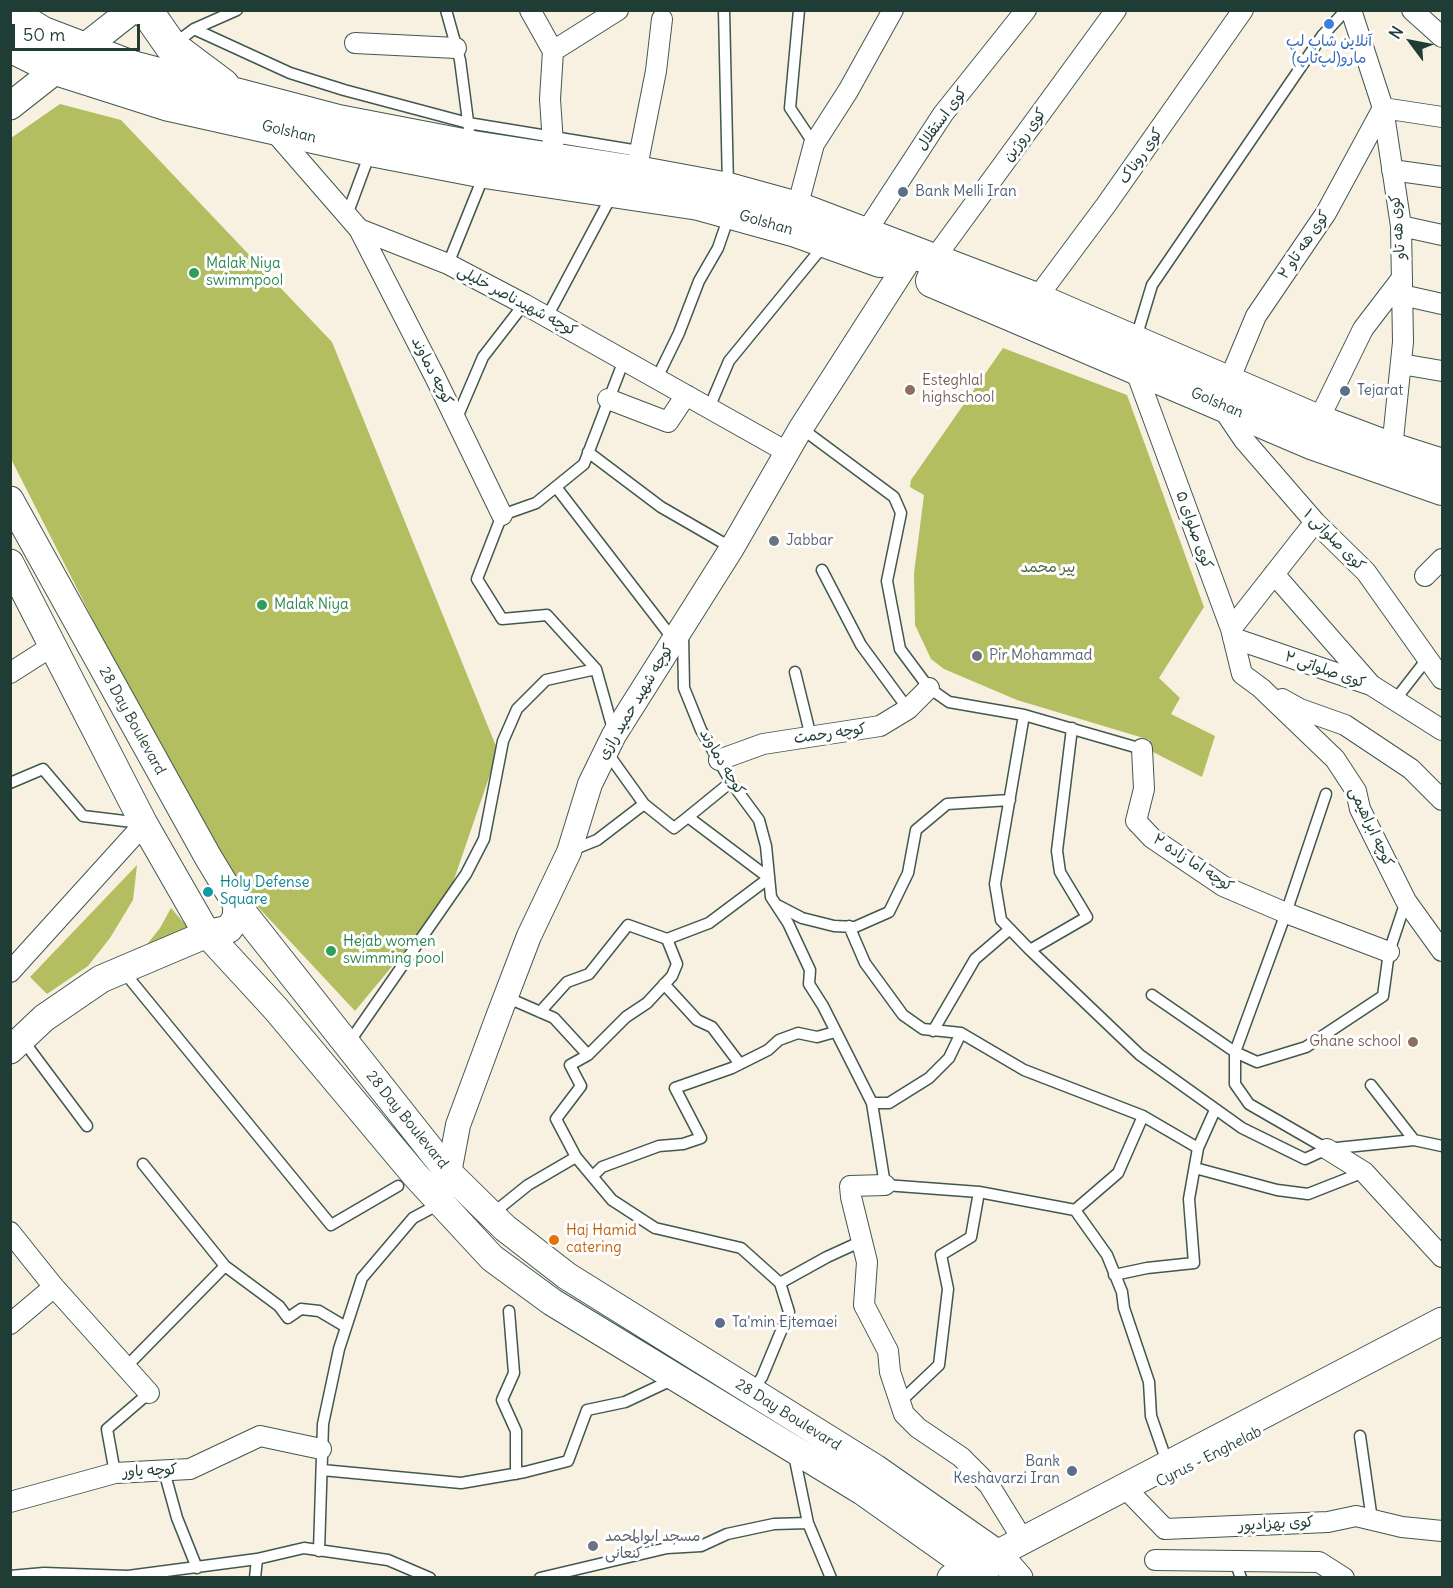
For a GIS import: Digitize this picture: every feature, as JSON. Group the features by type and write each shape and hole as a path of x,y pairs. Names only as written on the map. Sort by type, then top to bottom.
{"main road":[{"path":"10,106 132,10"},
{"path":"146,10 182,38 236,94"},
{"name":"Golshan","path":"10,13 43,33 132,67 338,121 475,148 630,171"},
{"name":"Golshan","path":"10,46 56,69 169,105 371,150 553,147 630,171 699,204 729,201 797,208 866,232 918,260 1224,394 1323,448 1443,489"},
{"name":"Golshan","path":"729,201 826,242 918,260 1036,299 1135,354"},
{"name":"Golshan","path":"1224,394 1318,421 1392,449 1443,465"},
{"name":"28 Day Boulevard","path":"10,500 208,857 237,905 449,1173 491,1215 567,1276 690,1355 875,1468 986,1571"},
{"name":"28 Day Boulevard","path":"10,563 144,824 207,934 276,1009 441,1203 492,1258 552,1302 862,1491 986,1571"},
{"path":"54,645 63,646 72,642 78,635 80,626"},
{"path":"177,881 181,864 189,858 208,857"},
{"path":"16,1044 44,1018 111,974 207,934 229,929 236,918 237,905"},
{"path":"276,1009 301,988"},
{"name":"Cyrus - Enghelab","path":"986,1571 1131,1491 1168,1465 1443,1321"},
{"name":"Cyrus - Enghelab","path":"986,1571 1023,1540 1131,1491 1443,1339"},
{"path":"674,1378 690,1355"}],"street":[{"path":"530,10 553,51 550,99 553,147"},
{"path":"553,51 618,10"},
{"name":"کوی استقلال","path":"866,232 943,114 1026,10"},
{"name":"کوی روژین","path":"918,260 1116,10"},
{"name":"کوی روناک","path":"1036,299 1106,205 1243,10"},
{"name":"کوی هه تاو","path":"1348,10 1383,108 1401,226 1401,364 1392,449"},
{"path":"1412,10 1443,37"},
{"path":"797,208 814,144 848,91 890,12"},
{"path":"630,171 656,71 662,19"},
{"path":"355,43 456,48"},
{"path":"1383,108 1443,117"},
{"name":"کوی هه تاو ۲","path":"1224,394 1256,316 1326,213 1383,108"},
{"name":"کوچه شهیدناصر خلیلی","path":"270,127 353,222 448,264 524,304 787,452"},
{"path":"1392,170 1443,177"},
{"name":"کوچه دماوند","path":"353,222 456,420 502,515"},
{"path":"1401,226 1443,235"},
{"name":"کوچه شهید حمید رازی","path":"449,1173 458,1125 529,936 569,852 590,784 610,743 732,548 801,428 918,260"},
{"path":"1318,421 1363,329 1402,286 1443,304"},
{"name":"کوی صلوای ۵","path":"1135,354 1232,634 1242,674 1261,688"},
{"path":"1401,364 1443,371"},
{"name":"کوی صلواتی ۱","path":"1224,394 1244,440 1315,522 1366,572 1435,653 1443,679"},
{"path":"608,399 668,422 687,395"},
{"path":"1232,634 1274,574 1315,522"},
{"path":"1425,576 1443,559"},
{"path":"1274,574 1371,685"},
{"name":"کوی صلواتی ۲","path":"1232,634 1371,685 1443,730"},
{"path":"10,673 54,645"},
{"name":"کوچه رحمت","path":"719,760 763,744 880,726 908,709 929,688"},
{"path":"1261,688 1300,708 1345,725 1411,770 1443,800"},
{"name":"کوچه ابراهیمی","path":"1261,688 1335,759 1356,791 1360,809 1406,901 1443,951"},
{"name":"کوچه اما زاده ۲","path":"1142,749 1144,789 1136,821 1152,838 1223,886 1286,913 1389,952"},
{"path":"10,972 144,824"},
{"path":"1328,1149 1364,1172 1443,1257"},
{"path":"885,1185 850,1186 867,1262 864,1305 888,1351 890,1372 904,1414 918,1428 961,1457 989,1485 1023,1540"},
{"path":"10,1232 54,1287 149,1393"},
{"path":"10,1324 54,1287"},
{"name":"کوچه یاور","path":"10,1502 115,1473 190,1469 260,1436 321,1449"},
{"name":"کوی بهزادپور","path":"1131,1491 1165,1529 1328,1522 1356,1516 1402,1527 1443,1531"},
{"path":"1155,1560 1238,1569 1319,1562 1344,1578"}],"lane":[{"path":"182,38 237,10"},
{"path":"446,10 456,48 475,148 448,264"},
{"path":"655,377 659,374 679,333 699,281 718,248 729,201 723,10"},
{"path":"799,10 790,108 814,144"},
{"path":"1135,354 1152,285 1322,36 1348,10"},
{"path":"182,38 290,73 475,148"},
{"path":"353,222 371,150"},
{"path":"547,317 630,171"},
{"path":"709,408 729,361 826,242"},
{"path":"456,420 483,357 524,304"},
{"path":"624,360 584,464 536,502 502,515 477,579 502,619 547,615 596,669 610,743 644,804 674,828 731,782"},
{"path":"801,428 894,497 901,513 887,581 900,649 929,688 949,702 1024,715 1142,749"},
{"path":"588,452 661,507 732,548"},
{"path":"556,486 678,632"},
{"path":"822,570 861,645 908,709"},
{"name":"کوچه دماوند","path":"678,632 684,688 701,730 731,782 759,820 774,901"},
{"path":"1395,700 1435,653"},
{"path":"347,1045 466,874 484,839 503,741 517,709 546,680 596,669"},
{"path":"795,672 811,737"},
{"path":"1024,715 995,884 1001,920 1030,950 1140,1055 1242,1128 1305,1159 1328,1149 1414,1140 1443,1146"},
{"path":"1030,950 1087,917 1060,872 1057,852 1072,728"},
{"path":"10,783 43,769 83,816 144,824"},
{"path":"1326,794 1286,913 1235,1052 1235,1084 1249,1104 1328,1149"},
{"path":"774,901 802,918 855,927 889,912 908,873 916,830 947,804 1010,800"},
{"path":"569,852 597,840 644,804"},
{"path":"540,1012 567,982 589,975 628,925 667,939 709,923 769,878 688,817"},
{"path":"774,901 810,970 809,984 872,1103 885,1185 979,1192 1075,1210 1107,1255 1122,1292 1124,1308 1149,1382 1150,1416 1168,1465"},
{"path":"1152,995 1235,1052 1257,1062 1306,1047 1383,996 1389,952 1406,901"},
{"path":"849,926 865,963 903,1015 923,1029 961,1033 1024,1070 1143,1116 1198,1148"},
{"path":"933,1031 975,959 1010,929"},
{"path":"667,939 677,964 664,984 647,1003 626,1017 588,1055 570,1065 581,1086 556,1119 576,1157 612,1200 655,1227 741,1248 780,1283 789,1311 762,1377 751,1392"},
{"path":"111,974 331,1225 398,1186"},
{"path":"664,984 697,1020 712,1028 740,1064"},
{"path":"506,997 554,1018 588,1055"},
{"path":"593,1176 602,1167 659,1146 683,1144 701,1138 675,1088 740,1064 768,1050 779,1040 798,1033 817,1037 835,1032"},
{"path":"872,1103 889,1103 929,1078 949,1058 961,1033"},
{"path":"16,1044 87,1126"},
{"path":"1371,1085 1414,1140"},
{"path":"1114,1275 1147,1268 1194,1263 1189,1199 1198,1148 1215,1110"},
{"path":"1075,1210 1118,1173 1143,1116"},
{"path":"491,1215 528,1185 576,1157"},
{"path":"143,1164 225,1266 279,1306 288,1318 301,1309 319,1311 346,1327"},
{"path":"1195,1168 1277,1190 1308,1194 1364,1172"},
{"path":"900,1402 939,1365 948,1289 941,1255 971,1237 979,1192"},
{"path":"319,1551 323,1424 346,1327 362,1278 413,1218 441,1203"},
{"path":"780,1283 862,1241"},
{"path":"126,1367 225,1266"},
{"path":"509,1311 514,1373 502,1400 516,1431 516,1474"},
{"path":"322,1470 461,1483 516,1474 568,1461 587,1410 625,1402 674,1378"},
{"path":"115,1473 107,1429 149,1393"},
{"path":"1360,1436 1372,1520"},
{"path":"793,1450 808,1523 831,1578"},
{"path":"164,1471 177,1518 197,1568"},
{"path":"540,1578 667,1548 701,1546 727,1534 774,1524 808,1523"},
{"path":"10,1576 44,1573 105,1577 197,1568 257,1559 304,1548 388,1560 430,1578"},
{"path":"255,1578 257,1559"}],"green space":[{"name":"Malak Niya","path":"60,104 121,120 332,342 498,751 447,900 355,1011 217,863 11,459 11,138"},
{"name":"پیر محمد","path":"1003,348 1127,395 1204,607 1159,678 1180,698 1171,714 1215,736 1202,777 1149,750 1150,740 1017,700 944,669 931,659 915,625 914,573 924,495 910,487 911,480"},
{"path":"137,865 133,900 110,938 88,966 47,994 30,977"},
{"path":"171,908 196,937 137,957 160,928"}],"place":[{"name":"آنلاین شاپ لپ مارو(لپ‌تاپ)","path":"1329,24"},
{"name":"Bank Melli Iran","path":"903,192"},
{"name":"Malak Niya swimmpool","path":"194,273"},
{"name":"Esteghlal highschool","path":"910,390"},
{"name":"Tejarat","path":"1345,391"},
{"name":"Jabbar","path":"774,541"},
{"name":"Malak Niya","path":"262,605"},
{"name":"Pir Mohammad","path":"977,656"},
{"name":"Holy Defense Square","path":"208,892"},
{"name":"Hejab women swimming pool","path":"331,951"},
{"name":"Ghane school","path":"1413,1042"},
{"name":"Haj Hamid catering","path":"554,1240"},
{"name":"Ta'min Ejtemaei","path":"720,1323"},
{"name":"Bank Keshavarzi Iran","path":"1072,1471"},
{"name":"مسجد ابوالمحمد کنعانی","path":"593,1546"}]}
